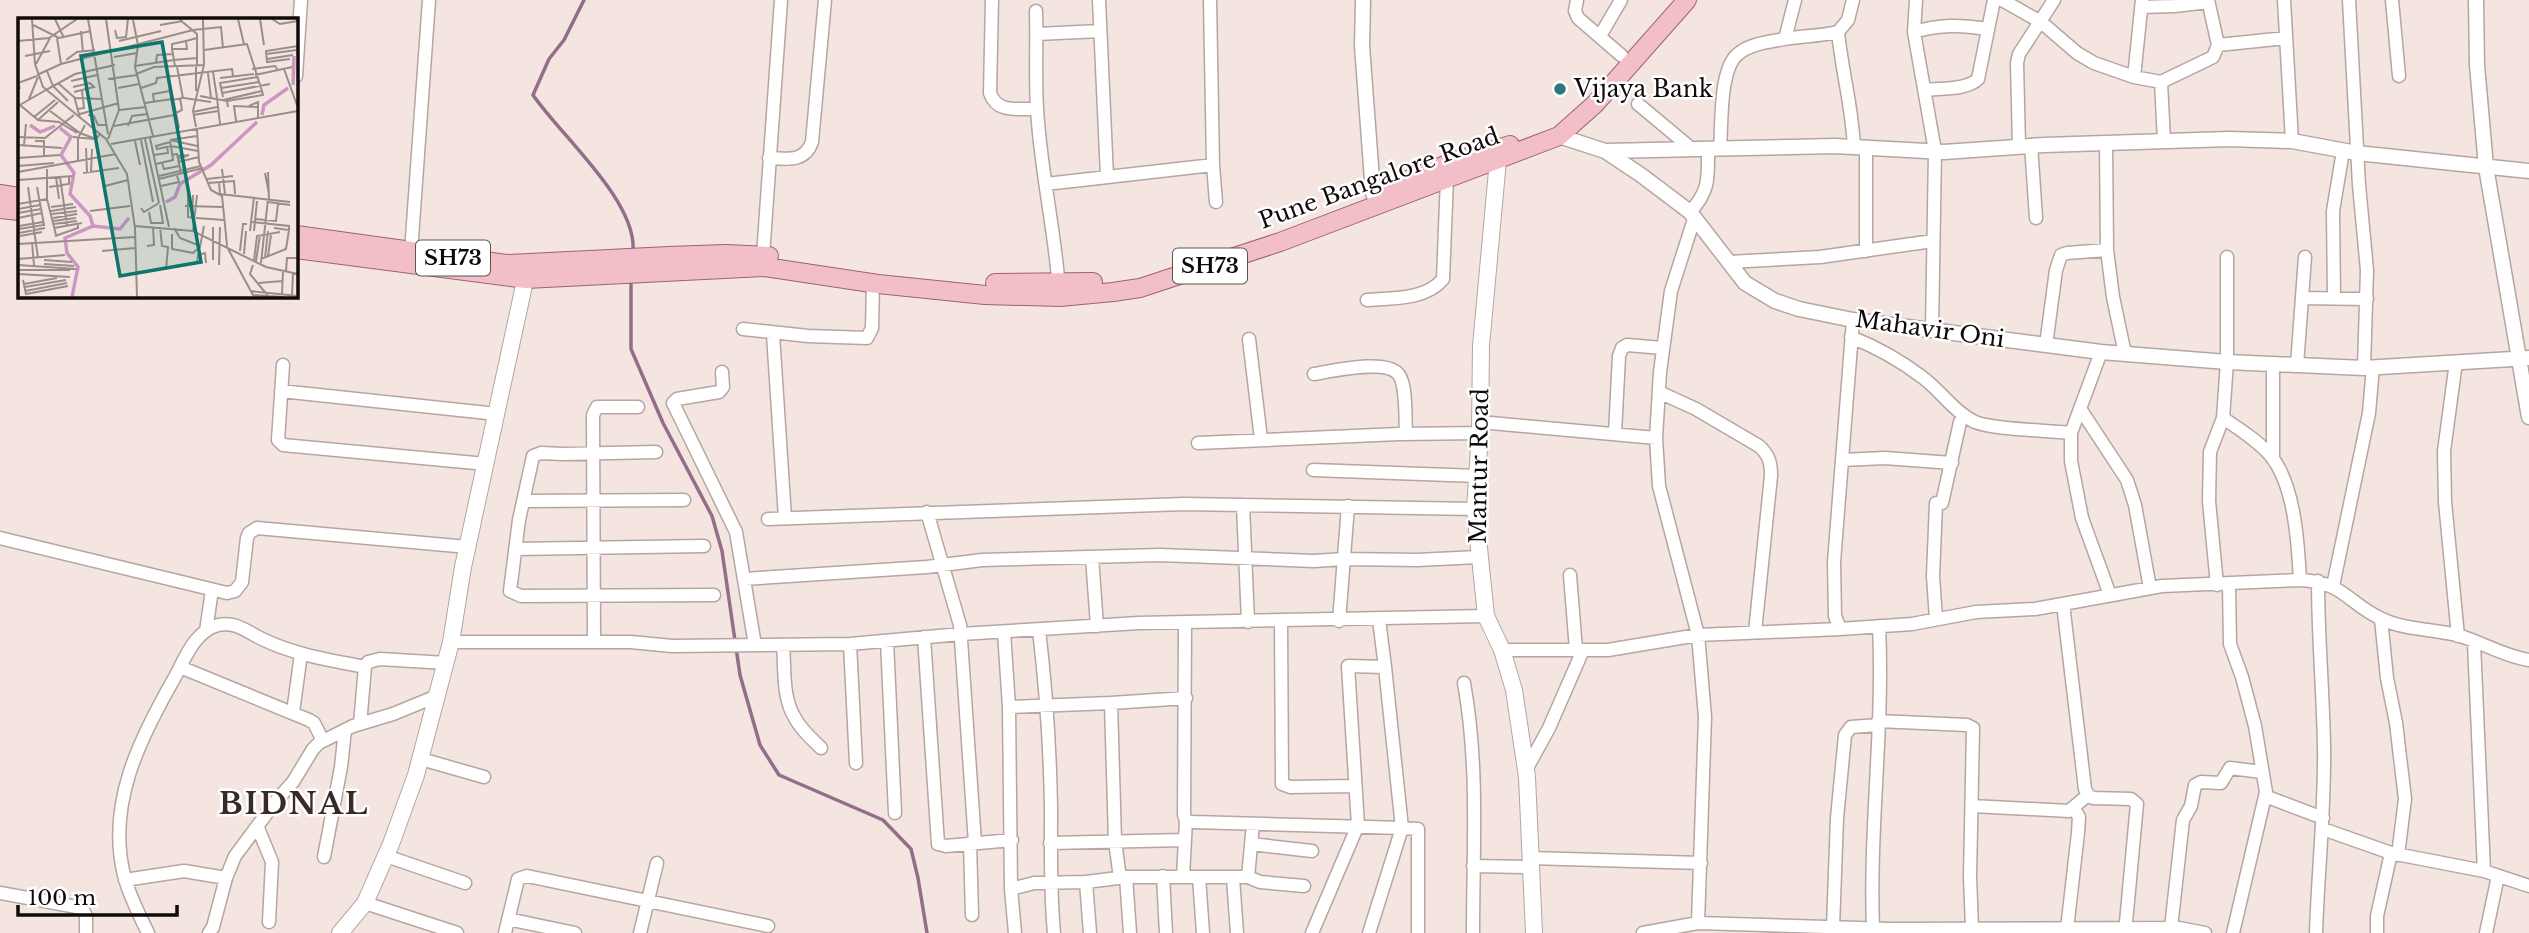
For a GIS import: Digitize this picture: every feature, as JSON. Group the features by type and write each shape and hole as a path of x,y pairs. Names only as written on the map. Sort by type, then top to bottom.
{"main road":[{"name":"Pune Bangalore Road","path":"1375,198 1447,178 1559,136 1595,104 1622,57 1672,0"},
{"name":"Pune Bangalore Road","path":"653,265 765,267 898,276 985,295 1140,288 1375,198 1465,157 1546,132 1562,122 1608,80 1687,0"},
{"name":"Mantur Road","path":"1498,160 1481,346 1475,509 1486,616 1503,650 1514,690 1526,769 1534,933"},
{"path":"0,194 18,197"},
{"path":"0,209 18,211"},
{"name":"SH73","path":"298,235 528,271"},
{"name":"SH73","path":"298,249 528,271 653,265"},
{"name":"Pune Bangalore Road","path":"653,265 726,254 763,256 848,274 873,283 946,286"},
{"path":"340,933 365,903 386,856 421,759 451,642 468,547 528,271"}],"street":[{"path":"298,51 302,0"},
{"path":"411,252 429,0"},
{"path":"763,256 781,0"},
{"path":"769,158 803,157 809,152 825,0"},
{"path":"992,0 992,100 996,106 1004,108 1037,109"},
{"path":"1098,0 1107,177"},
{"path":"1210,0 1216,202"},
{"path":"1363,0 1362,46 1375,198"},
{"path":"1577,0 1575,11 1578,18 1622,57"},
{"path":"1600,36 1621,0"},
{"path":"1785,39 1795,0"},
{"path":"1853,0 1848,20 1839,32 1841,64 1860,147 1866,251"},
{"path":"1916,0 1914,32 1935,151 1932,330"},
{"path":"1925,90 1964,86 1979,79 1994,0"},
{"path":"2002,0 2041,22 2077,53 2094,63 2134,77 2161,82 2213,57 2218,46 2208,1 2175,6 2141,3 2134,77"},
{"path":"2036,218 2025,146 2017,64 2024,45 2053,0"},
{"path":"2284,0 2292,141"},
{"path":"2333,586 2369,413 2366,238 2350,152 2349,0"},
{"path":"2392,0 2399,76"},
{"path":"2476,0 2477,65 2486,167 2525,359 2529,417"},
{"path":"1036,11 1037,109 1059,290"},
{"path":"1914,32 1955,24 1988,29"},
{"path":"1037,34 1100,32"},
{"path":"1705,926 1701,863 1706,717 1698,635 1659,486 1656,438 1663,348 1671,291 1692,215 1706,190 1729,64 1735,55 1746,48 1785,39 1839,32"},
{"path":"2218,46 2286,38"},
{"path":"2161,82 2164,141"},
{"path":"1638,104 1692,149"},
{"name":"Mahavir Oni","path":"1559,136 1605,151 1641,175 1692,215 1745,283 1775,301 1799,309 1853,320 2101,352 2227,362 2368,368 2525,359"},
{"path":"1605,151 1860,147 1935,151 2229,139 2292,141 2350,152 2529,171"},
{"path":"2106,144 2107,250 2113,297 2125,354"},
{"path":"2334,298 2333,211 2350,152"},
{"path":"1046,184 1213,165"},
{"path":"1367,300 1421,294 1432,290 1443,279 1447,178"},
{"path":"1729,262 1820,257 1933,241"},
{"path":"2046,345 2058,260 2067,253 2107,250"},
{"path":"2227,257 2227,362 2223,418 2210,452 2209,501 2230,644 2252,714 2265,796 2233,933"},
{"path":"2297,365 2305,257"},
{"path":"743,329 773,334 867,338 872,328 873,283"},
{"path":"2302,298 2367,299"},
{"path":"1840,629 1835,616 1834,562 1853,320"},
{"path":"773,334 785,518"},
{"path":"1851,337 1922,377 1964,415 1977,423 2071,433"},
{"path":"1250,339 1261,439"},
{"path":"1615,433 1618,366 1622,348 1627,345 1663,348"},
{"path":"2101,352 2071,433 2071,461 2082,518 2110,595"},
{"path":"2456,362 2444,451 2445,502 2458,636"},
{"path":"2273,364 2273,457"},
{"path":"283,365 278,440 283,445 486,464"},
{"path":"1314,374 1362,367 1392,368 1399,374 1402,384 1406,434"},
{"path":"722,372 723,387 719,392 677,399 673,403 736,532 744,579 750,645"},
{"path":"281,391 497,414"},
{"path":"1661,393 1696,409 1759,446 1767,453 1771,463 1755,632"},
{"path":"594,642 594,410 603,406 638,407"},
{"path":"2081,410 2127,480 2135,505 2150,588"},
{"path":"2223,418 2273,457 2284,481 2296,520 2300,580"},
{"path":"1936,619 1933,576 1939,503 1952,463 1960,422"},
{"path":"1198,443 1480,428 1615,433 1656,438"},
{"path":"656,452 541,453 533,456 509,588 512,594 521,596 714,595"},
{"path":"1842,460 1892,459 1952,463"},
{"path":"1313,470 1477,476"},
{"path":"523,501 684,500"},
{"path":"768,519 1184,504 1475,509"},
{"path":"1243,505 1248,622"},
{"path":"1339,621 1348,506"},
{"path":"927,512 961,634 973,843 972,915"},
{"path":"0,538 227,593 239,588 242,582 247,538 249,533 257,528 468,547"},
{"path":"515,549 704,546"},
{"path":"744,579 982,560 1160,555 1314,561 1417,561 1478,557"},
{"path":"1092,557 1097,626"},
{"path":"1526,769 1549,728 1579,650 1570,575"},
{"path":"1503,650 1608,650 1698,635 1879,626 1976,611 2035,609 2150,588 2256,580 2300,580 2318,581 2333,586 2381,619 2412,628 2458,636 2502,654 2529,660"},
{"path":"2316,933 2323,823 2324,745 2318,646 2318,581"},
{"path":"205,631 212,590"},
{"path":"2063,604 2085,789 2088,795"},
{"path":"451,642 631,642 672,646 850,644 1097,626 1486,616"},
{"path":"2377,933 2377,916 2394,854 2405,799 2381,619"},
{"path":"1369,933 1402,828 1379,620"},
{"path":"1282,622 1282,784 1290,787 1355,786"},
{"path":"1183,877 1186,820 1185,623"},
{"path":"148,933 125,880 120,836 123,790 133,758 154,713 200,635 219,625 236,625 262,639 301,654 365,667"},
{"path":"1868,930 1881,670 1879,626"},
{"path":"1039,630 1047,705 1049,882 1054,933"},
{"path":"1004,632 1009,707 1011,889 1015,933"},
{"path":"924,638 937,840 941,846 1012,839"},
{"path":"887,641 895,813"},
{"path":"2474,643 2484,871"},
{"path":"850,644 856,763"},
{"path":"783,645 789,705 793,717 821,748"},
{"path":"293,712 301,654"},
{"path":"360,724 365,667 373,659 446,663"},
{"path":"1312,933 1358,825 1348,666 1385,667"},
{"path":"180,667 293,712 314,723 323,741"},
{"path":"1464,683 1472,729 1475,797 1473,933"},
{"path":"209,933 226,878 236,856 293,782 313,749 345,730 437,696"},
{"path":"1009,707 1186,698"},
{"path":"1111,703 1115,841 1130,933"},
{"path":"1833,927 1845,735 1851,727 1878,723 1973,728 1970,877 1965,929"},
{"path":"324,857 345,730"},
{"path":"421,759 484,777"},
{"path":"2171,928 2183,820 2191,806 2195,785 2201,782 2221,783 2230,768 2262,772"},
{"path":"1972,806 2069,811 2088,795"},
{"path":"2088,795 2132,799 2137,804 2125,931"},
{"path":"2265,796 2394,854 2484,871 2529,886"},
{"path":"2067,929 2079,817 2074,809"},
{"path":"1186,820 1418,829 1418,933"},
{"path":"1248,877 1253,824"},
{"path":"258,828 272,862 270,922"},
{"path":"1050,843 1184,840"},
{"path":"1251,844 1312,851"},
{"path":"386,856 465,883"},
{"path":"640,933 657,863"},
{"path":"1473,866 1530,863 1701,863"},
{"path":"125,880 184,871 226,878"},
{"path":"1011,889 1034,883 1163,876 1248,877 1260,882 1304,886"},
{"path":"1163,876 1166,933"},
{"path":"2486,933 2498,876"},
{"path":"505,933 516,884 522,877 768,926"},
{"path":"1199,877 1203,933"},
{"path":"1233,878 1237,933"},
{"path":"1086,882 1090,933"},
{"path":"0,893 82,908 86,916 86,933"},
{"path":"365,903 457,933"},
{"path":"508,919 575,933"},
{"path":"1643,933 1705,926 2043,931 2171,928 2205,933"}],"waterway":[{"path":"584,0 564,40 549,59 533,95 610,190 623,211 631,232 633,251"},
{"path":"631,280 631,349 663,423 712,516 722,551 740,675 760,745 779,775 883,820 911,849 927,933"}],"place":[{"name":"Vijaya Bank","path":"1560,89"}],"district":[{"name":"BIDNAL","path":"294,804"}]}
